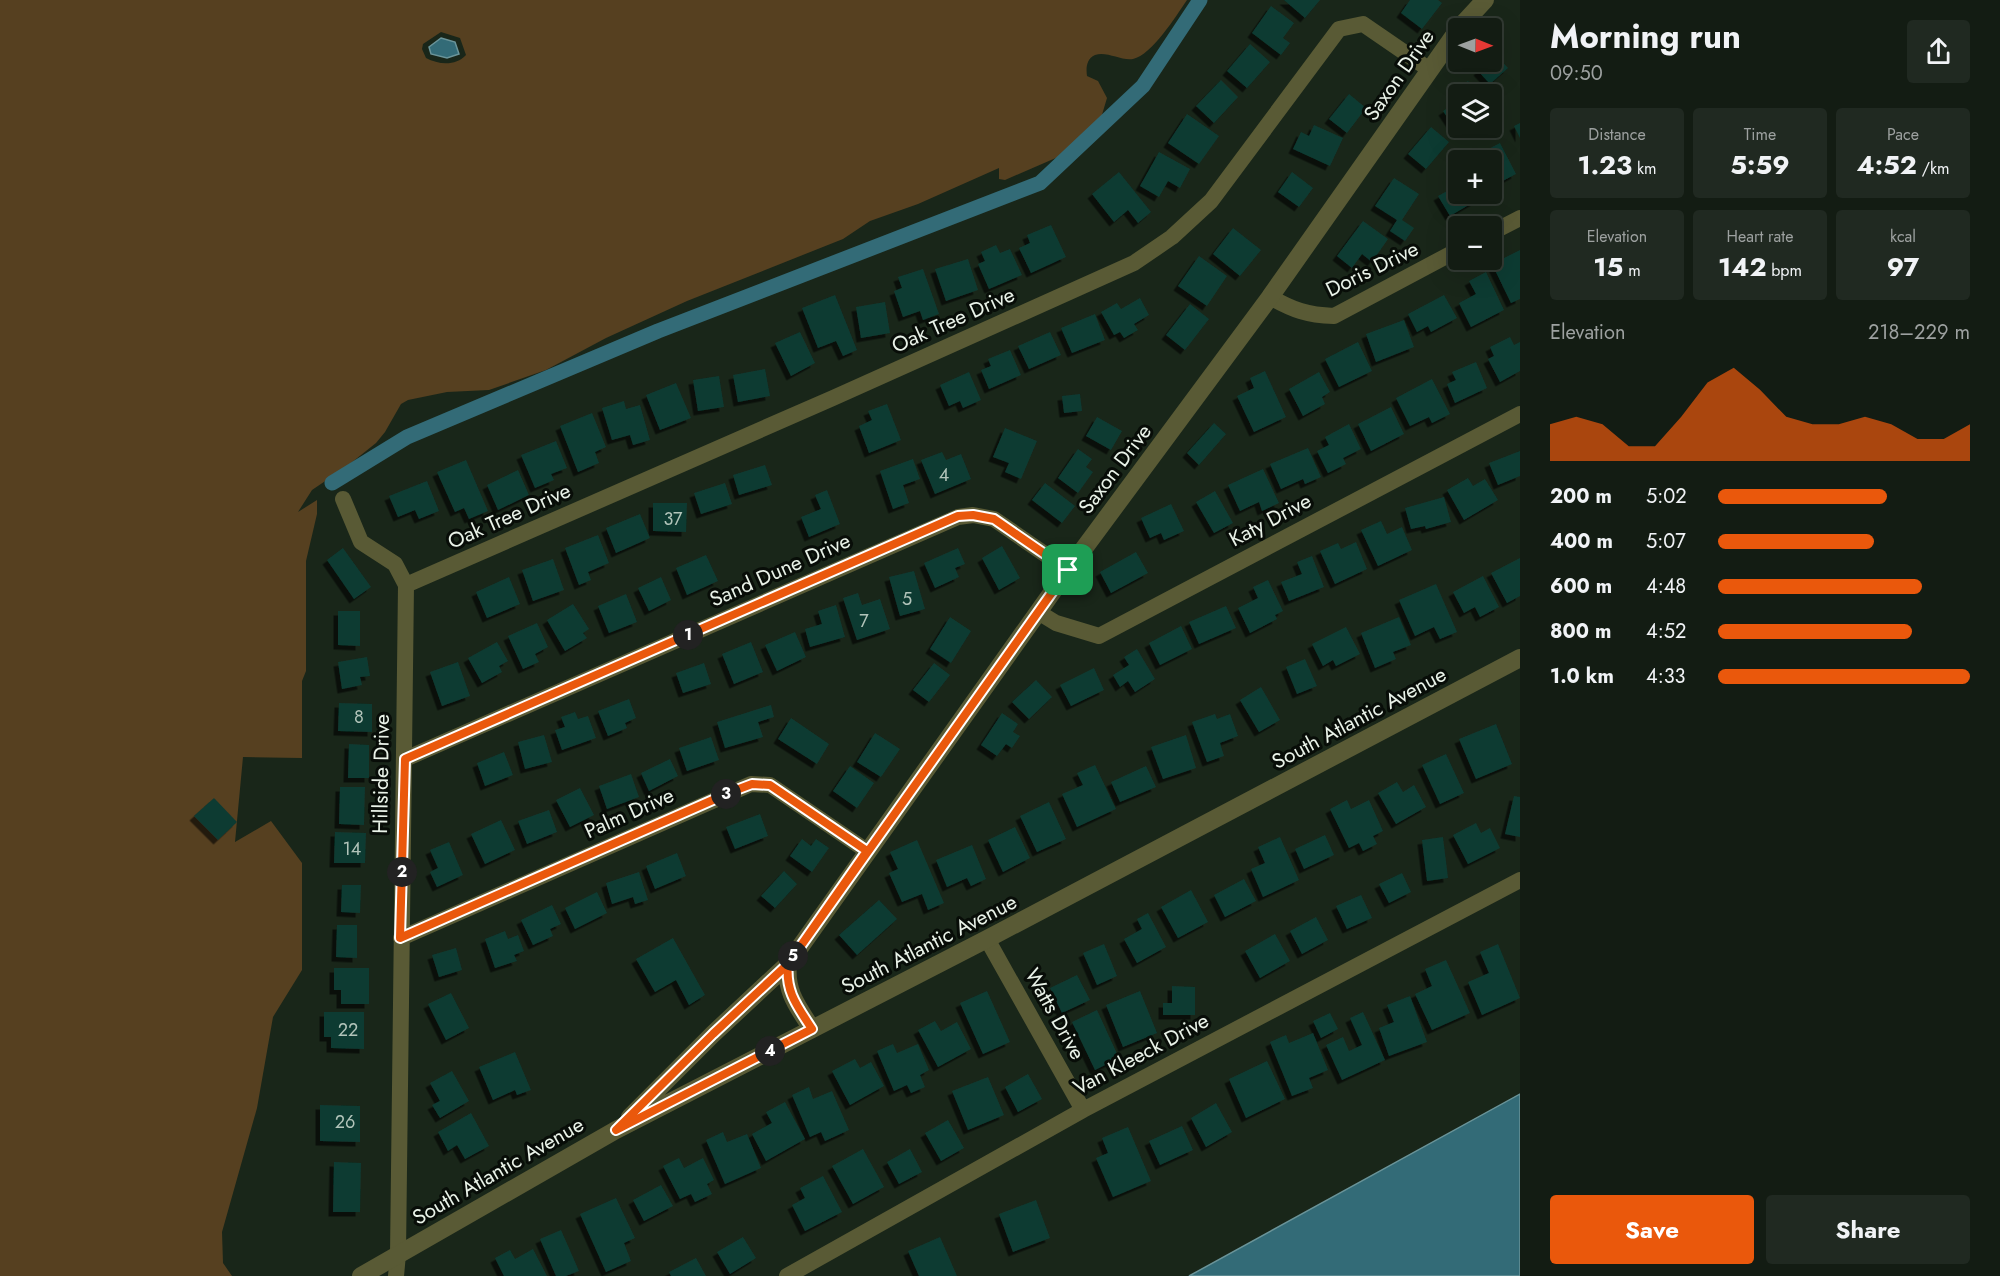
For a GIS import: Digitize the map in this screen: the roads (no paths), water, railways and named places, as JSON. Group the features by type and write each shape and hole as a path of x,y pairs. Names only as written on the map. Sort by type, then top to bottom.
{"street":[{"name":"Saxon Drive","path":"1468,18 1485,0"},
{"name":"Oak Tree Drive","path":"406,585 833,398 1134,262 1172,237 1211,201 1339,29 1363,24 1430,70"},
{"name":"Saxon Drive","path":"616,1130 788,964 1068,570 1270,297 1448,44"},
{"path":"1502,227 1520,218"},
{"name":"Doris Drive","path":"1270,297 1288,308 1311,315 1334,316 1448,255"},
{"name":"Katy Drive","path":"1038,612 1056,623 1099,636 1520,414"},
{"path":"343,499 361,542 395,564 406,585"},
{"name":"Sand Dune Drive","path":"405,759 958,516 973,515 994,519 1068,570"},
{"name":"Hillside Drive","path":"398,1254 406,585"},
{"name":"South Atlantic Avenue","path":"361,1276 616,1130 987,939 1520,658"},
{"name":"Palm Drive","path":"400,938 752,784 770,785 867,851"},
{"name":"Van Kleeck Drive","path":"787,1276 1083,1110 1520,880"},
{"name":"Watts Drive","path":"987,939 1083,1110"},
{"path":"788,964 786,978 792,996 812,1029"},
{"path":"396,1276 398,1254"}],"water":[{"path":"441,38 455,42 459,54 447,58 431,54 429,47"},
{"path":"1520,1094 1520,1276 1189,1276"}],"waterway":[{"path":"332,483 407,437 658,331 1040,183 1143,86 1200,0"}]}
